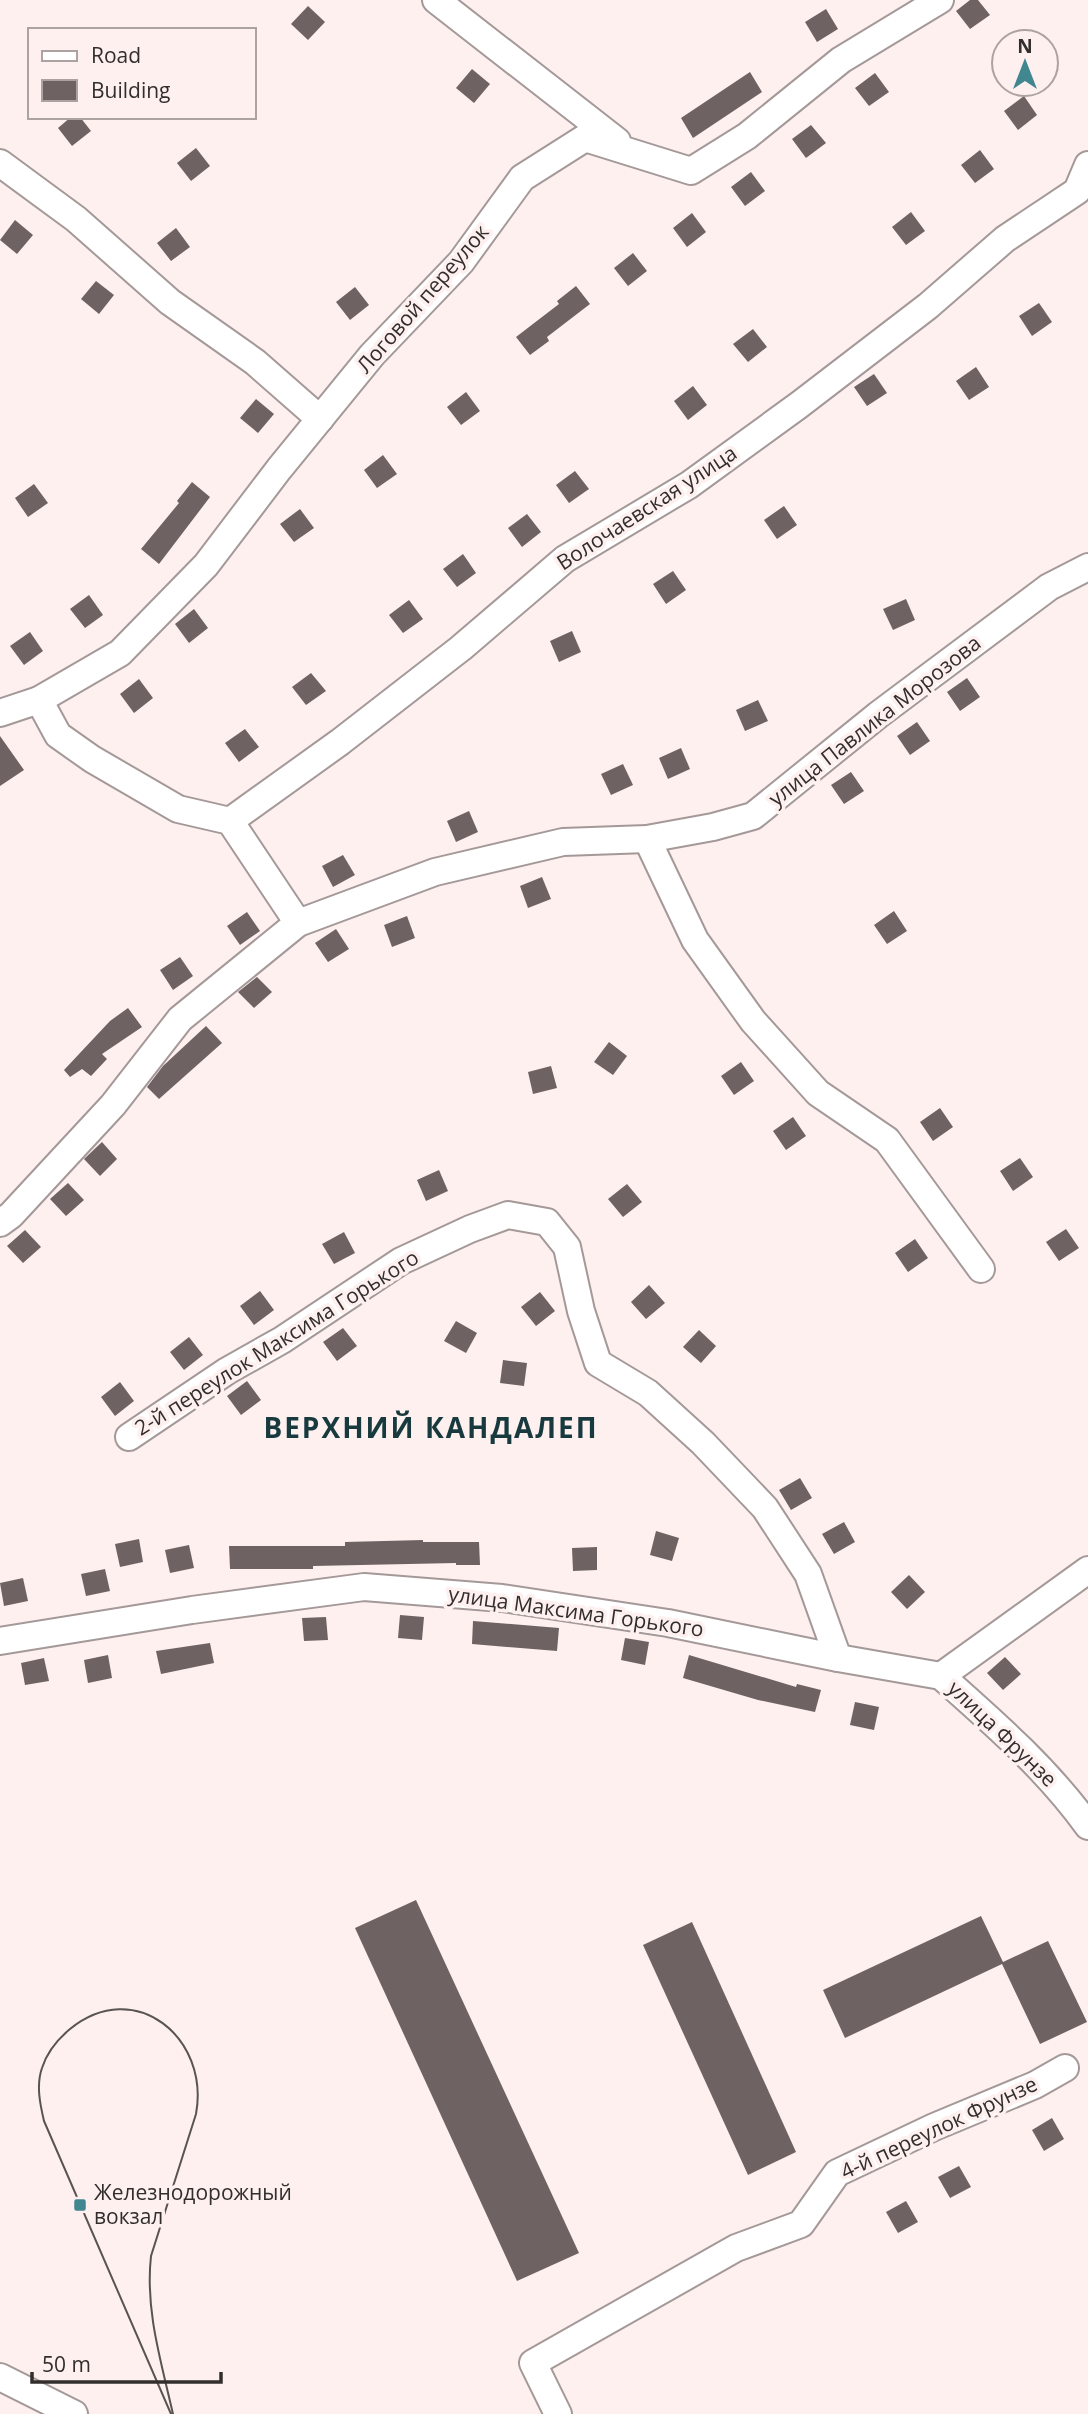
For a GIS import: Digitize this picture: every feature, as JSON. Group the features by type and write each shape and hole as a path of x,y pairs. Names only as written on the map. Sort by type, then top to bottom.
{"street":[{"name":"Логовой переулок","path":"436,0 635,155"},
{"name":"Логовой переулок","path":"0,713 39,700 120,653 206,565 372,355 461,262 522,178 585,138 691,172 747,136 841,60 940,0"},
{"path":"0,163 76,219 170,302 255,362 320,419"},
{"name":"Волочаевская улица","path":"230,821 340,742 461,648 565,559 689,485 810,397 928,306 1005,239 1076,191 1088,165"},
{"name":"улица Павлика Морозова","path":"0,1223 11,1215 113,1105 180,1019 298,923 435,872 563,842 648,839 713,827 753,816 878,715 1038,595 1088,567"},
{"path":"39,700 58,735 92,759 178,809 230,821 298,923"},
{"path":"648,839 695,940 753,1021 818,1093 887,1140 981,1269"},
{"name":"2-й переулок Максима Горького","path":"129,1437 227,1371 282,1340 401,1261 470,1228 508,1215 547,1222 567,1247 581,1311 598,1363 649,1393 703,1443 765,1508 808,1574 838,1658"},
{"path":"941,1676 1088,1570"},
{"name":"улица Максима Горького","path":"0,1641 192,1610 364,1587 502,1598 668,1622 838,1658 941,1676"},
{"name":"улица Фрунзе","path":"941,1676 998,1726 1065,1795 1088,1826"},
{"name":"4-й переулок Фрунзе","path":"558,2414 533,2363 736,2248 801,2224 837,2173 934,2127 1035,2085 1065,2067"},
{"path":"0,2377 74,2414"}],"building":[{"path":"970,0 978,0 990,15 970,29 956,11"},
{"path":"308,6 325,22 308,40 291,24"},
{"path":"826,9 838,29 817,42 805,22"},
{"path":"472,69 490,84 474,103 456,88"},
{"path":"750,72 762,92 693,138 681,118"},
{"path":"875,73 889,92 869,106 855,88"},
{"path":"1025,98 1037,115 1018,130 1004,111"},
{"path":"69,119 82,119 91,131 72,146 58,128"},
{"path":"811,125 826,143 806,158 792,139"},
{"path":"196,148 210,166 191,181 177,163"},
{"path":"980,150 994,169 975,183 961,165"},
{"path":"751,172 765,191 745,206 731,187"},
{"path":"911,212 925,231 906,245 892,227"},
{"path":"692,213 706,232 687,247 673,228"},
{"path":"15,220 33,235 17,254 0,240"},
{"path":"176,228 190,247 171,261 157,243"},
{"path":"633,253 647,271 628,286 614,268"},
{"path":"96,281 114,295 99,314 81,299"},
{"path":"576,286 590,304 547,337 549,341 530,355 516,337 559,304 557,301"},
{"path":"355,287 369,305 350,320 336,302"},
{"path":"1039,303 1052,322 1032,336 1019,316"},
{"path":"753,329 767,347 748,362 733,344"},
{"path":"976,367 989,387 969,400 956,381"},
{"path":"874,374 887,393 867,406 854,387"},
{"path":"693,386 707,405 688,420 674,401"},
{"path":"466,392 480,411 461,425 447,407"},
{"path":"256,399 274,414 258,433 240,418"},
{"path":"383,455 397,474 377,488 364,470"},
{"path":"575,471 589,489 569,503 556,485"},
{"path":"192,482 210,497 159,564 141,549 179,503 177,501"},
{"path":"34,484 48,503 28,517 15,498"},
{"path":"784,506 797,525 777,539 764,520"},
{"path":"300,509 314,528 294,542 280,524"},
{"path":"527,514 541,532 522,547 508,528"},
{"path":"463,554 476,573 457,587 443,569"},
{"path":"673,571 686,590 666,604 653,584"},
{"path":"89,595 103,615 85,628 70,609"},
{"path":"906,599 915,620 893,630 883,609"},
{"path":"409,600 423,619 403,633 389,615"},
{"path":"194,609 208,628 189,643 175,624"},
{"path":"572,631 581,652 559,662 550,641"},
{"path":"30,632 43,651 24,665 10,646"},
{"path":"311,673 326,691 306,705 292,687"},
{"path":"967,678 980,697 960,711 947,692"},
{"path":"139,679 153,698 134,713 120,694"},
{"path":"758,700 768,721 745,731 736,710"},
{"path":"917,722 930,741 910,755 897,736"},
{"path":"245,729 259,747 239,762 225,743"},
{"path":"0,736 24,770 0,786"},
{"path":"681,748 690,769 668,779 659,758"},
{"path":"623,764 633,785 611,795 601,774"},
{"path":"851,772 864,791 844,804 831,785"},
{"path":"469,811 478,832 456,842 447,821"},
{"path":"343,855 355,875 333,887 322,866"},
{"path":"542,877 551,899 528,908 520,886"},
{"path":"894,911 907,931 887,944 874,925"},
{"path":"247,912 260,931 240,945 227,926"},
{"path":"407,916 415,938 392,947 384,925"},
{"path":"336,929 349,949 328,962 315,943"},
{"path":"180,957 193,976 173,990 160,970"},
{"path":"257,977 272,992 254,1008 238,992"},
{"path":"128,1008 142,1027 102,1054 107,1059 91,1076 82,1069 70,1077 64,1070 110,1021"},
{"path":"206,1026 222,1043 159,1099 147,1087 163,1066"},
{"path":"609,1042 627,1056 613,1075 594,1062"},
{"path":"741,1062 754,1081 734,1095 721,1076"},
{"path":"551,1066 557,1088 533,1094 528,1072"},
{"path":"940,1108 953,1127 933,1141 920,1122"},
{"path":"793,1117 806,1136 786,1150 773,1131"},
{"path":"102,1142 117,1159 100,1176 84,1159"},
{"path":"1020,1158 1033,1177 1013,1191 1000,1171"},
{"path":"439,1170 448,1191 426,1201 417,1180"},
{"path":"68,1183 84,1200 66,1216 50,1199"},
{"path":"627,1184 642,1202 623,1217 608,1199"},
{"path":"1066,1229 1079,1248 1059,1261 1046,1242"},
{"path":"25,1230 41,1247 23,1263 7,1246"},
{"path":"344,1232 355,1253 334,1264 322,1244"},
{"path":"915,1239 928,1258 908,1272 895,1253"},
{"path":"649,1285 665,1303 646,1319 631,1302"},
{"path":"260,1291 274,1310 254,1325 240,1306"},
{"path":"540,1292 555,1311 536,1326 521,1307"},
{"path":"456,1321 477,1333 466,1353 444,1341"},
{"path":"343,1328 357,1346 337,1361 323,1342"},
{"path":"699,1330 716,1346 701,1363 683,1347"},
{"path":"189,1337 203,1355 184,1370 170,1352"},
{"path":"503,1360 527,1363 524,1386 500,1383"},
{"path":"247,1381 261,1400 241,1415 227,1396"},
{"path":"120,1382 134,1401 115,1416 101,1397"},
{"path":"800,1478 812,1498 791,1510 779,1490"},
{"path":"844,1522 855,1542 834,1554 822,1534"},
{"path":"656,1531 679,1538 672,1561 650,1555"},
{"path":"139,1539 143,1562 120,1567 115,1544"},
{"path":"345,1542 479,1542 480,1565 456,1563 313,1566 313,1569 230,1569 229,1546 345,1546"},
{"path":"189,1545 194,1568 170,1573 165,1550"},
{"path":"597,1547 597,1570 573,1571 572,1548"},
{"path":"105,1569 110,1591 86,1596 81,1574"},
{"path":"909,1575 925,1592 907,1609 891,1592"},
{"path":"23,1578 28,1601 4,1606 0,1583"},
{"path":"400,1615 424,1617 422,1640 398,1638"},
{"path":"326,1617 328,1640 304,1641 302,1618"},
{"path":"473,1621 559,1628 557,1651 472,1644"},
{"path":"625,1638 649,1642 645,1665 621,1660"},
{"path":"210,1643 214,1663 161,1674 156,1651"},
{"path":"108,1655 112,1678 88,1683 84,1660"},
{"path":"689,1655 796,1687 797,1684 821,1690 815,1712 758,1700 683,1678"},
{"path":"1005,1657 1021,1674 1003,1690 987,1673"},
{"path":"44,1658 49,1681 25,1685 21,1663"},
{"path":"855,1702 879,1707 874,1730 850,1725"},
{"path":"416,1900 579,2253 517,2281 355,1928"},
{"path":"981,1916 1003,1962 1048,1941 1087,2022 1040,2044 1002,1964 845,2038 823,1990"},
{"path":"692,1922 796,2152 748,2175 643,1945"},
{"path":"1052,2118 1064,2139 1044,2151 1032,2130"},
{"path":"959,2166 971,2187 950,2198 938,2177"},
{"path":"906,2201 918,2222 898,2233 886,2212"}],"tram line":[{"path":"171,2414 44,2121 40,2101 39,2081 42,2068 57,2042 70,2029 95,2014 119,2009 142,2013 163,2023 179,2040 191,2061 197,2086 196,2114 151,2256 152,2316 173,2414"}],"place":[{"name":"Железнодорожный вокзал","path":"80,2205"}],"district":[{"name":"ВЕРХНИЙ КАНДАЛЕП","path":"431,1428"}]}
